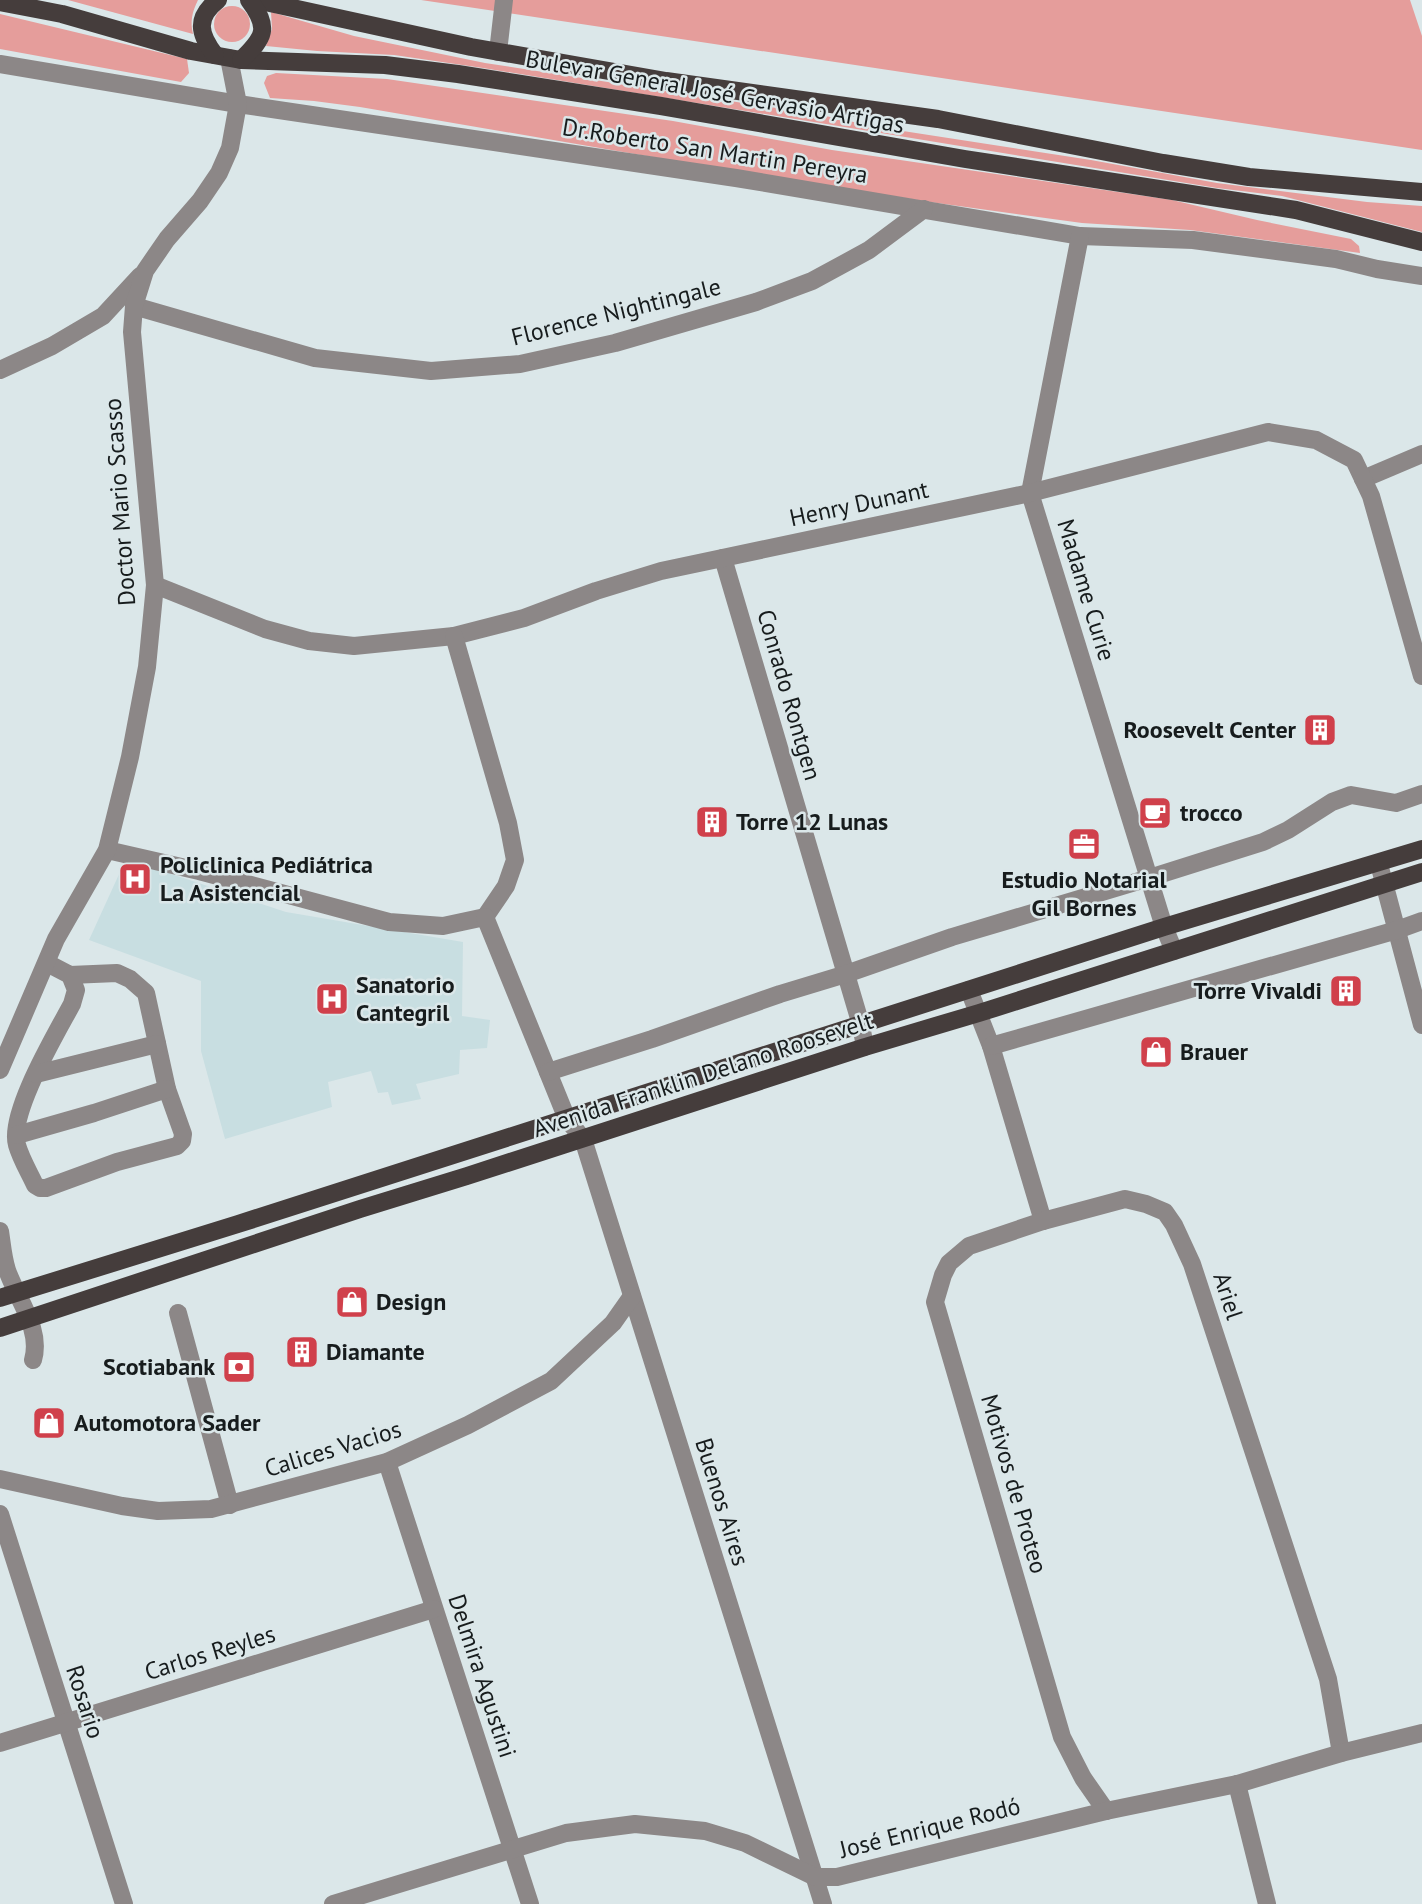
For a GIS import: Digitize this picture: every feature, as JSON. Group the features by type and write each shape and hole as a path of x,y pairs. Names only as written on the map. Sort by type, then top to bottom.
{"main road":[{"path":"218,0 204,14 202,33 205,42 228,58 257,45 261,36 260,15 249,0"},
{"name":"Bulevar General José Gervasio Artigas","path":"256,0 498,52 667,81 938,119 1163,163 1249,177 1422,192"},
{"name":"Bulevar General José Gervasio Artigas","path":"0,2 62,14 191,51 228,58 385,65 472,76 965,159 1296,210 1422,242"},
{"name":"Avenida Franklin Delano Roosevelt","path":"8,1295 238,1224 1164,927 1422,849"},
{"name":"Avenida Franklin Delano Roosevelt","path":"0,1328 360,1209 1422,872"}],"street":[{"path":"498,52 504,0"},
{"name":"Doctor Mario Scasso","path":"0,1070 56,939 107,850 131,757 147,667 155,585 132,332 134,306 145,271 167,239 200,201 219,173 230,148 238,104 228,58"},
{"name":"Dr.Roberto San Martin Pereyra","path":"0,64 238,104 573,153 1080,236 1193,240 1336,258 1377,269 1422,276"},
{"name":"Florence Nightingale","path":"134,306 315,358 431,371 520,364 628,339 756,302 812,281 869,250 924,209"},
{"name":"Madame Curie","path":"1080,236 1030,493 1164,927 1174,951"},
{"path":"0,370 52,346 103,316 145,271"},
{"name":"Henry Dunant","path":"155,585 265,629 309,641 354,646 454,636 524,618 596,591 661,571 1030,493 1268,432 1316,440 1354,460 1371,496 1422,676"},
{"path":"1363,479 1422,454"},
{"name":"Conrado Rontgen","path":"723,558 866,1047"},
{"path":"107,850 199,870 389,922 443,926 485,917 506,886 514,860 508,823 454,636"},
{"path":"548,1072 652,1040 952,937 1263,842 1288,830 1332,802 1351,795 1396,803 1422,794"},
{"path":"1379,864 1422,1025"},
{"name":"Buenos Aires","path":"485,917 567,1119 583,1139 823,1904"},
{"path":"990,1046 1422,921"},
{"path":"47,962 70,975 117,973 130,979 146,993 167,1089 183,1134 182,1141 177,1146 117,1162 40,1188 35,1185 16,1144 16,1135 24,1096 72,1004 76,990 70,975"},
{"path":"969,990 990,1046 1043,1221"},
{"path":"36,1074 157,1044"},
{"path":"16,1135 167,1089"},
{"name":"Ariel","path":"1043,1221 1125,1199 1146,1203 1166,1212 1174,1226 1192,1265 1328,1679 1341,1753"},
{"name":"Motivos de Proteo","path":"1043,1221 970,1246 949,1264 943,1275 936,1302 1062,1737 1083,1778 1106,1811"},
{"path":"0,1231 7,1268 8,1295 29,1319 36,1343 33,1360"},
{"name":"Calices Vacios","path":"0,1479 122,1506 158,1511 211,1509 387,1462 468,1425 551,1381 613,1323 632,1296"},
{"path":"178,1313 230,1505"},
{"name":"Delmira Agustini","path":"387,1462 530,1904"},
{"name":"Rosario","path":"0,1514 124,1904"},
{"name":"Carlos Reyles","path":"0,1743 434,1609"},
{"name":"José Enrique Rodó","path":"333,1904 566,1833 635,1824 705,1831 745,1843 815,1877 837,1877 1106,1811 1237,1784 1341,1753 1422,1733"},
{"path":"1237,1784 1267,1904"}],"shaded area":[{"path":"68,0 198,0 192,17 193,34"},
{"path":"421,0 1410,0 1422,36 1422,150"},
{"path":"232,6 245,11 250,24 245,37 232,42 219,37 214,24 219,11"},
{"path":"271,12 354,36 485,63 821,115 877,127 1091,160 1217,183 1367,202 1422,206 1422,232 1282,196 1217,188 483,68 394,55 266,46 272,29"},
{"path":"0,14 187,59 189,73 181,82 0,49"},
{"path":"276,73 387,79 673,121 832,150 1172,200 1351,239 1359,246 1360,253 1190,230 1082,223 930,202 360,107 270,98 264,83 267,76"},
{"name":"Sanatorio Cantegril","path":"126,859 286,912 463,942 462,1016 490,1020 487,1048 460,1050 459,1074 416,1084 421,1099 392,1105 388,1092 378,1093 371,1071 328,1082 332,1107 225,1139 201,1051 201,981 89,940"}],"place":[{"name":"Roosevelt Center","path":"1320,730"},
{"name":"trocco","path":"1155,813"},
{"name":"Torre 12 Lunas","path":"712,822"},
{"name":"Estudio Notarial Gil Bornes","path":"1084,844"},
{"name":"Policlinica Pediátrica La Asistencial","path":"135,879"},
{"name":"Torre Vivaldi","path":"1346,991"},
{"name":"Sanatorio Cantegril","path":"332,999"},
{"name":"Brauer","path":"1156,1052"},
{"name":"Design","path":"352,1302"},
{"name":"Diamante","path":"302,1352"},
{"name":"Scotiabank","path":"239,1367"},
{"name":"Automotora Sader","path":"49,1423"}]}
